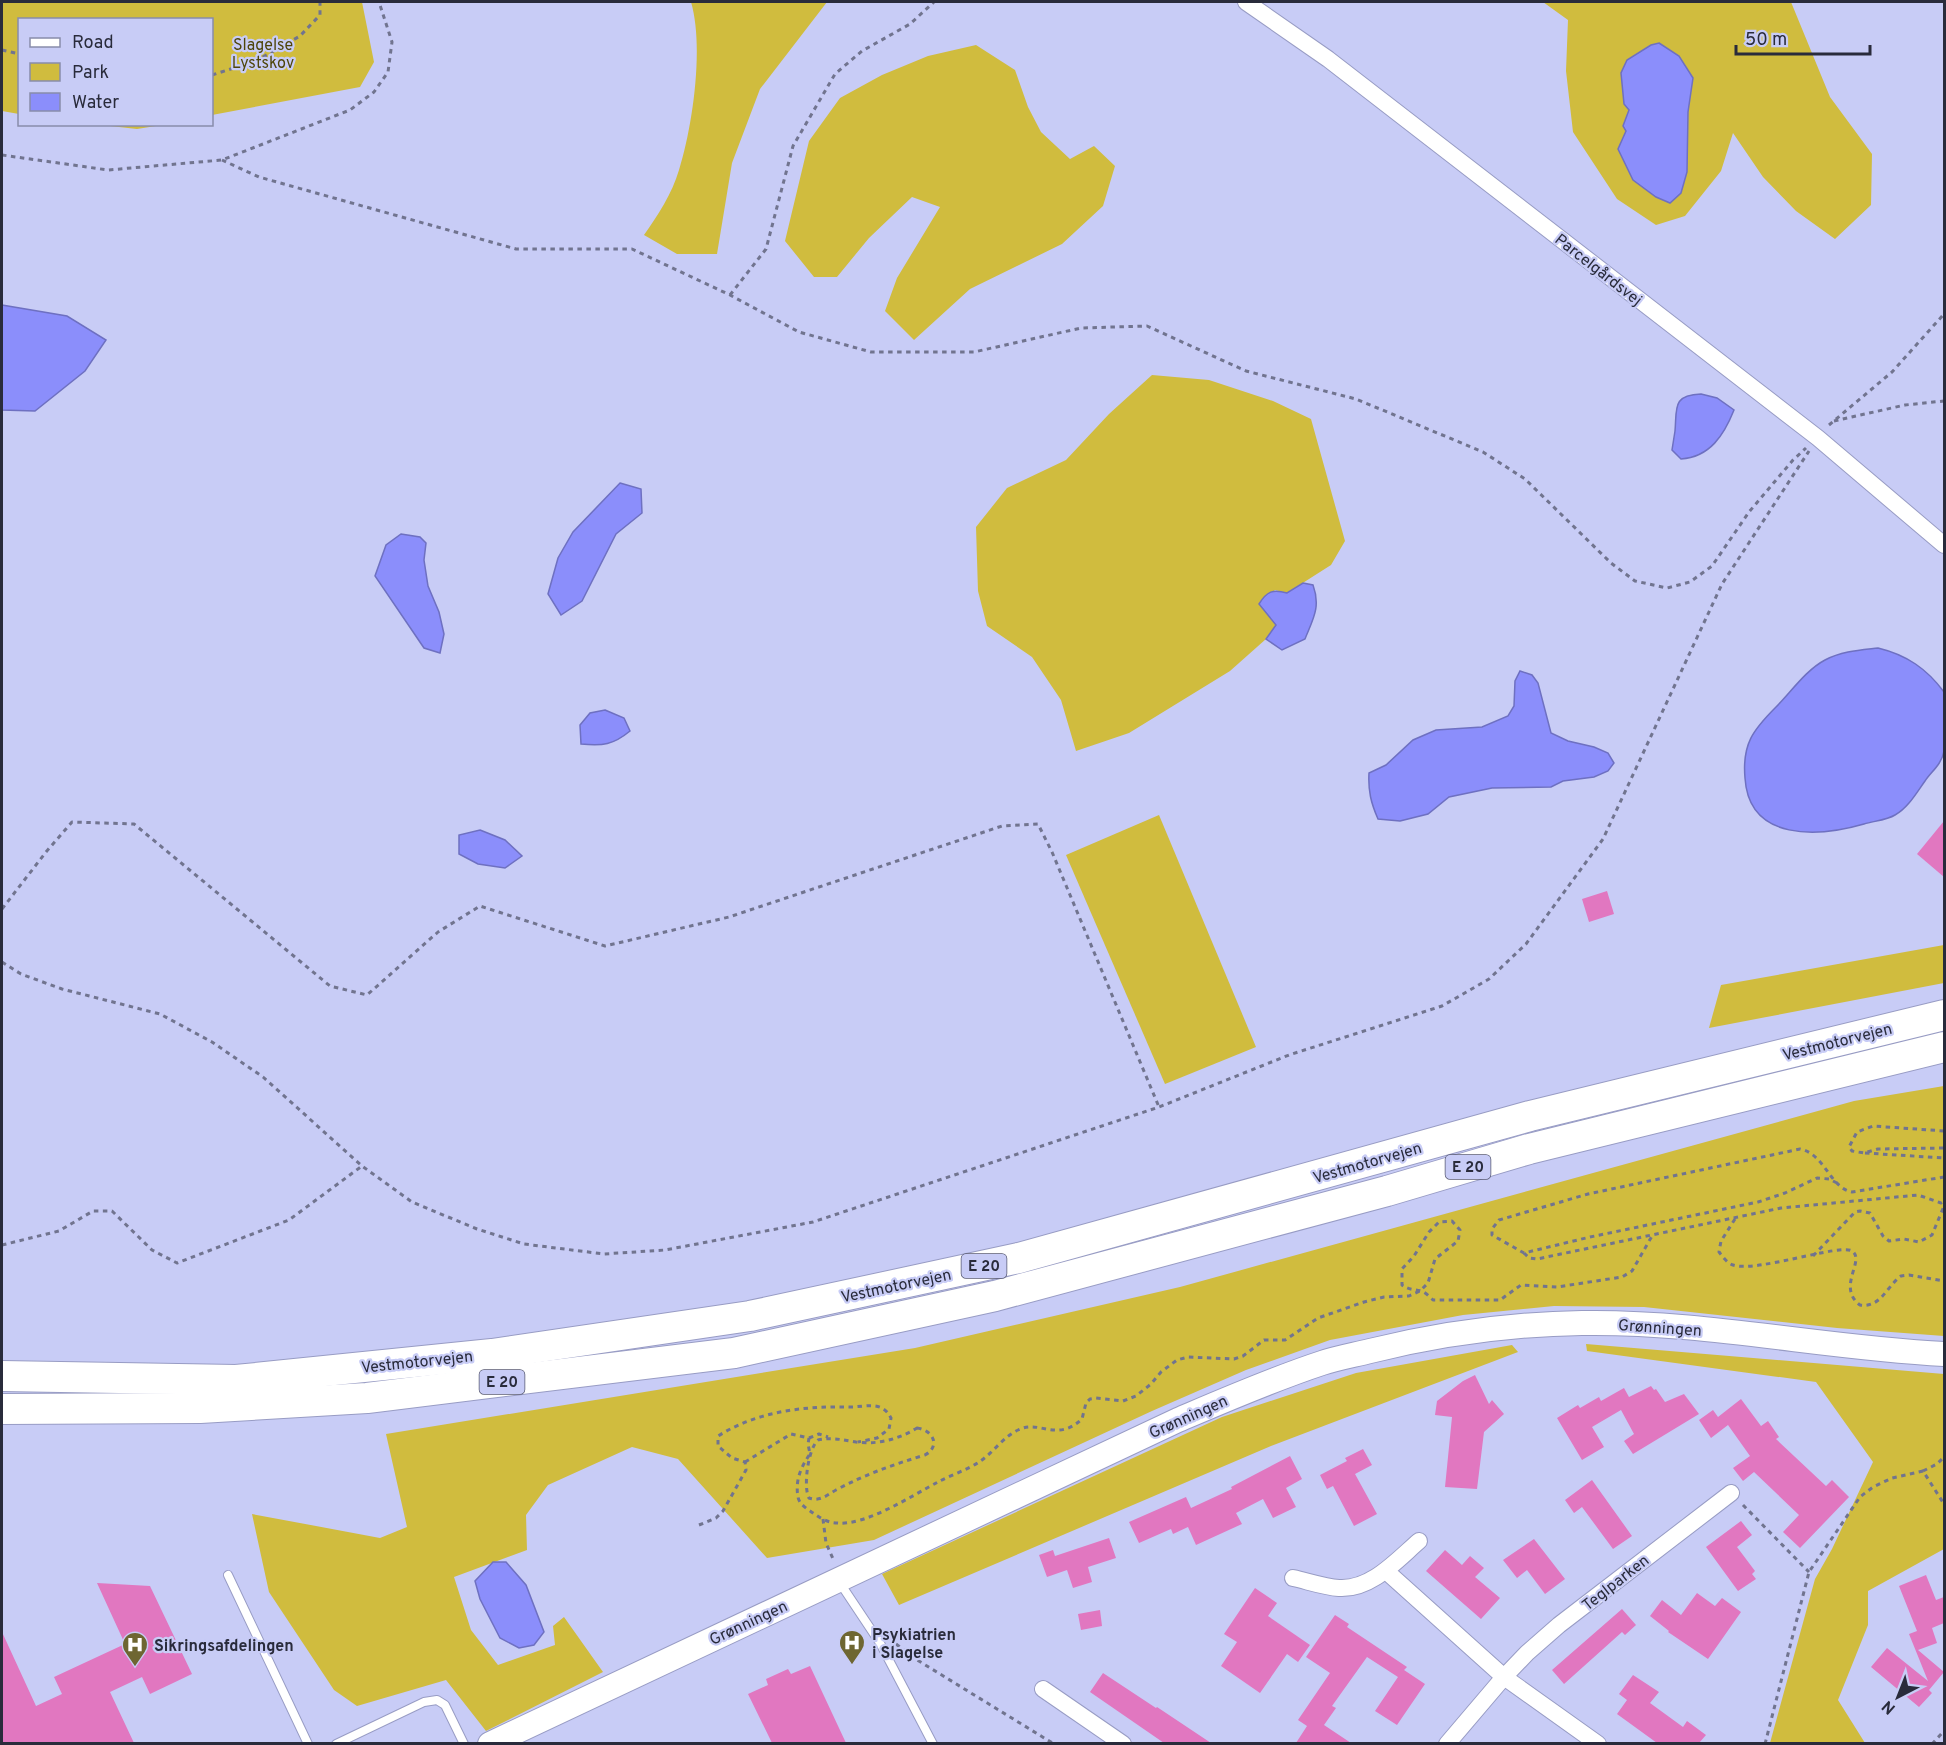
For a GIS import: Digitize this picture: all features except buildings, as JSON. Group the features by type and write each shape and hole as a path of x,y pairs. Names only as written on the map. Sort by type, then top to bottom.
{"highway":[{"name":"Vestmotorvejen","path":"2,1376 236,1380 492,1354 750,1316 1019,1258 1530,1116 1944,1015"},
{"name":"Vestmotorvejen","path":"2,1409 200,1408 367,1398 734,1353 995,1296 1387,1191 1529,1149 1944,1047"},
{"path":"2,1427 204,1424 345,1414 367,1398"}],"main road":[{"name":"Grønningen","path":"490,1743 837,1571 1241,1393 1323,1363 1401,1344 1492,1328 1582,1323 1668,1326 1868,1349 1944,1354"}],"street":[{"name":"Parcelgårdsvej","path":"1246,2 1329,59 1818,438 1944,545"},
{"name":"Teglparken","path":"1447,1743 1527,1653 1559,1625 1731,1493"},
{"path":"1293,1578 1340,1588 1361,1585 1386,1571 1419,1541"},
{"path":"1386,1571 1504,1677 1598,1743"},
{"path":"1043,1689 1123,1743"}],"lane":[{"path":"837,1571 877,1638 933,1743"},
{"path":"228,1575 308,1743"},
{"path":"336,1743 424,1702 433,1700 445,1705 464,1743"}],"path":[{"path":"213,75 256,61 300,36 320,15 320,2"},
{"path":"2,155 108,170 222,160 350,110 374,92 388,72 392,42 379,2"},
{"path":"730,295 766,249 793,147 836,74 862,51 910,24 934,2"},
{"path":"2,50 18,54"},
{"path":"222,160 259,177 516,249 632,249 730,295 799,332 871,352 974,352 1081,328 1147,326 1246,371 1356,399 1483,452 1526,479 1611,563 1635,581 1667,588 1690,582 1712,566 1749,512 1793,460 1818,438"},
{"path":"2,962 21,974 62,989 160,1014 212,1042 263,1077 362,1166 412,1202 477,1229 524,1244 604,1254 665,1250 813,1222 1159,1107 1289,1055 1442,1006 1489,979 1526,944 1603,839 1722,584 1818,438 1832,421 1892,372 1944,314"},
{"path":"1832,421 1905,405 1944,401"},
{"path":"2,909 72,822 134,824 330,986 367,995 438,932 480,906 605,946 729,917 1002,826 1038,824 1052,852 1159,1107"},
{"path":"1944,1131 1873,1126 1857,1132 1849,1147 1852,1151 1864,1153 1944,1158"},
{"path":"1864,1153 1878,1149 1944,1148"},
{"path":"1944,1178 1852,1192 1844,1190 1814,1156 1800,1149 1600,1191 1499,1220 1492,1229 1492,1235 1529,1258 1537,1259 1781,1208 1918,1195 1941,1203 1944,1201"},
{"path":"2,1245 60,1231 93,1211 112,1211 152,1250 177,1263 289,1220 362,1166"},
{"path":"1524,1253 1758,1202 1785,1193 1817,1178 1829,1179 1838,1183"},
{"path":"1812,1256 1855,1212 1870,1213 1883,1236 1889,1241 1904,1239 1919,1242 1932,1235 1944,1206"},
{"path":"1736,1217 1721,1241 1719,1252 1731,1264 1746,1266 1812,1256 1844,1248 1852,1251 1856,1256 1857,1260 1849,1280 1851,1294 1860,1305 1871,1305 1879,1300 1901,1276 1909,1275 1944,1281"},
{"path":"830,1438 815,1443 798,1477 798,1498 804,1507 823,1520 837,1523 852,1522 877,1514 980,1462 1020,1428 1034,1427 1059,1431 1075,1425 1082,1419 1086,1403 1090,1399 1123,1401 1136,1396 1177,1360 1188,1357 1234,1359 1243,1356 1264,1340 1285,1340 1318,1318 1364,1302 1384,1297 1409,1296 1420,1291 1428,1283 1435,1259 1458,1241 1460,1230 1452,1221 1444,1220 1434,1226 1414,1256 1402,1269 1402,1285 1413,1291 1420,1291 1423,1291 1433,1300 1500,1300 1521,1285 1557,1287 1622,1277 1632,1271 1652,1236"},
{"path":"809,1438 810,1454 806,1492 809,1498 816,1500 868,1473 925,1455 932,1451 934,1443 929,1433 917,1428 882,1442 858,1442 819,1434 809,1438 791,1434 745,1462 732,1458 718,1446 718,1436 749,1421 793,1410 818,1406 875,1405 885,1409 891,1418 889,1430 878,1438 858,1442"},
{"path":"1765,1743 1809,1572 1860,1497 1873,1487 1892,1478 1923,1471 1937,1464 1944,1457"},
{"path":"699,1525 716,1518 723,1511 746,1470 745,1462"},
{"path":"1923,1471 1944,1504"},
{"path":"1731,1493 1809,1572"},
{"path":"823,1520 826,1543 837,1571"},
{"path":"877,1638 886,1636 914,1658 1054,1743"},
{"path":"1932,1743 1944,1731"}],"green space":[{"name":"Slagelse Lystskov","path":"2,2 362,2 374,62 360,87 213,115 213,18 18,18 18,114 2,111"},
{"path":"691,2 827,2 760,89 732,163 717,254 677,254 644,235 673,187 689,131 697,63 697,40"},
{"path":"1543,2 1791,2 1830,97 1872,154 1871,205 1835,239 1796,211 1763,177 1733,133 1721,171 1685,216 1656,225 1617,199 1573,132 1566,71 1568,20"},
{"path":"976,45 1015,70 1028,107 1041,132 1070,159 1094,146 1115,166 1103,206 1062,244 970,289 914,340 885,311 897,278 940,207 912,197 869,238 837,277 814,277 785,241 809,141 840,98 882,75 928,56"},
{"path":"110,126 156,126 137,129"},
{"path":"1152,375 1209,380 1273,401 1311,419 1345,541 1331,565 1287,593 1275,590 1259,604 1277,625 1266,639 1230,671 1129,733 1076,751 1061,700 1032,657 987,626 978,591 976,527 1007,488 1066,460 1109,414"},
{"path":"1159,815 1256,1047 1165,1084 1066,855"},
{"path":"1944,945 1944,983 1709,1028 1721,985"},
{"path":"1944,1086 1944,1336 1837,1328 1644,1307 1554,1306 1463,1315 1330,1340 1246,1370 1152,1411 874,1540 767,1558 678,1459 632,1447 548,1485 526,1515 527,1550 454,1577 471,1630 498,1665 555,1645 553,1626 564,1617 603,1672 486,1731 446,1680 357,1706 334,1690 269,1592 252,1514 380,1538 407,1527 386,1434 915,1348 1180,1287 1854,1101"},
{"path":"1586,1344 1944,1374 1944,1549 1868,1591 1868,1625 1838,1700 1865,1743 1770,1743 1815,1579 1832,1549 1873,1462 1816,1382 1587,1351"},
{"path":"1512,1345 1518,1352 1271,1446 899,1605 882,1574 1222,1417 1356,1373"}],"water":[{"path":"1659,43 1679,56 1693,78 1688,112 1687,172 1681,193 1670,203 1656,197 1633,180 1618,149 1626,131 1623,126 1629,110 1624,104 1621,73 1627,60 1651,45"},
{"path":"2,305 67,316 106,340 85,371 35,411 2,410"},
{"path":"1701,394 1717,398 1734,410 1726,428 1715,443 1700,454 1681,459 1672,450 1676,409 1685,397"},
{"path":"620,483 641,489 642,513 616,534 582,601 561,615 548,594 558,558 573,532"},
{"path":"401,534 420,537 426,543 424,560 428,586 439,612 444,634 440,653 424,648 375,576 386,545"},
{"path":"1303,583 1313,585 1316,606 1313,619 1305,639 1282,650 1266,639 1276,625 1259,604 1271,592 1287,593"},
{"path":"1878,648 1916,664 1931,676 1944,692 1945,745 1939,764 1908,804 1900,812 1888,818 1846,828 1808,832 1789,830 1773,824 1759,814 1749,799 1745,778 1745,756 1755,731 1818,664 1845,653"},
{"path":"1520,671 1532,675 1538,683 1551,733 1568,741 1608,753 1614,763 1608,771 1594,777 1563,781 1551,787 1492,788 1449,797 1428,814 1400,821 1378,819 1370,797 1369,773 1386,765 1413,740 1436,730 1482,727 1508,716 1514,706 1515,681"},
{"path":"605,710 624,718 630,731 607,744 581,744 580,725 590,713"},
{"path":"480,830 505,840 522,856 505,868 478,864 459,854 459,835"},
{"path":"493,1562 506,1562 526,1585 544,1632 534,1645 519,1648 500,1638 480,1599 475,1581"}],"place":[{"name":"Psykiatrien i Slagelse","path":"852,1666"},
{"name":"Sikringsafdelingen","path":"135,1668"}]}
